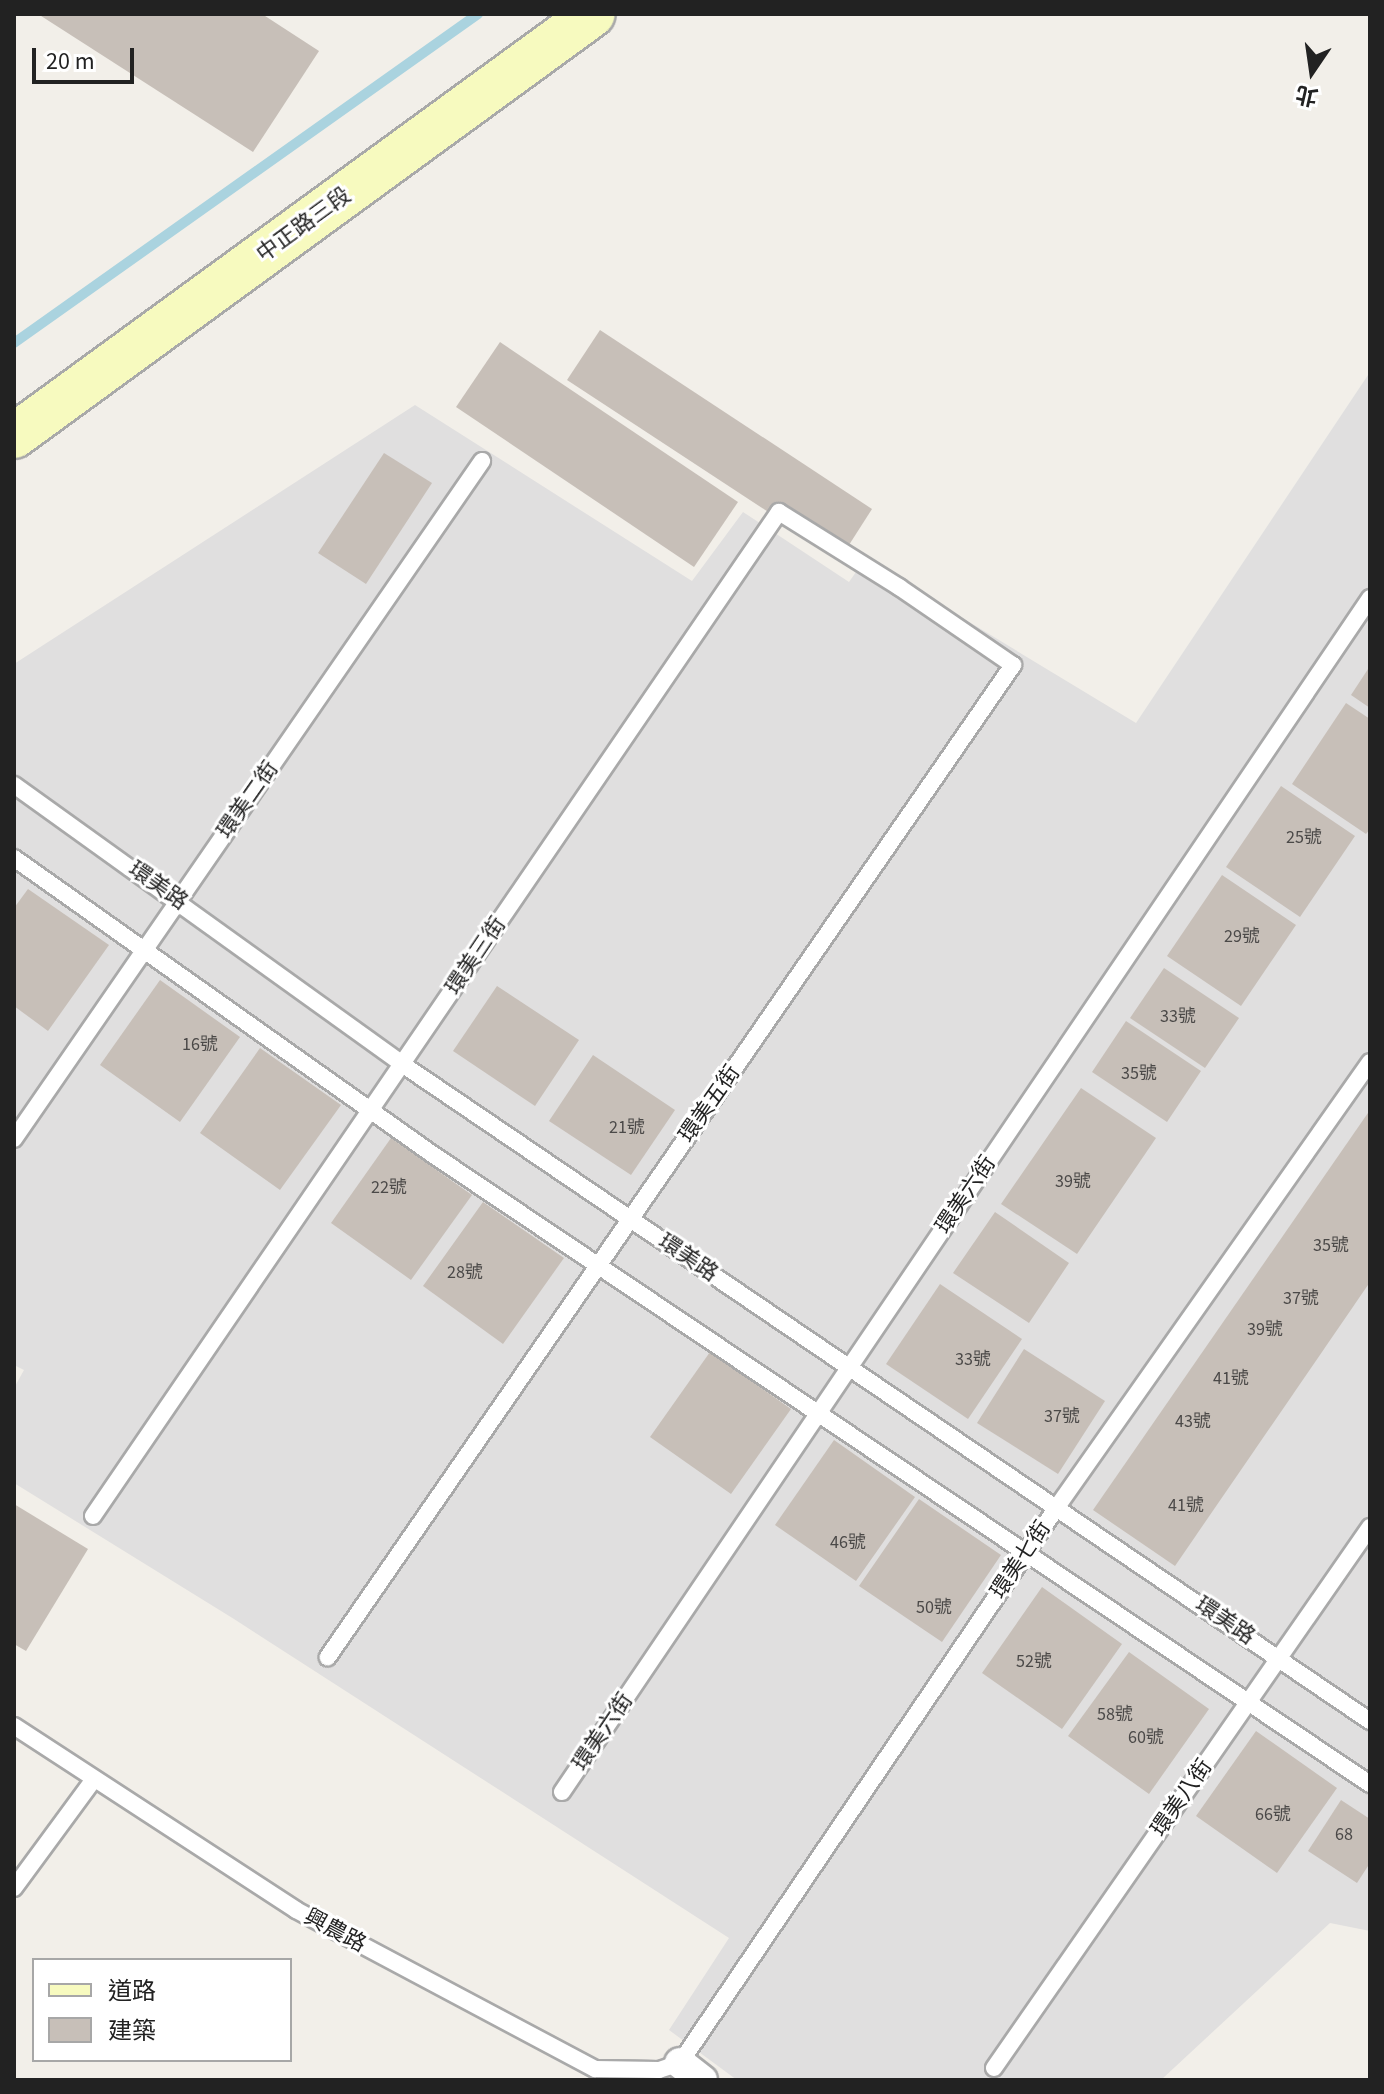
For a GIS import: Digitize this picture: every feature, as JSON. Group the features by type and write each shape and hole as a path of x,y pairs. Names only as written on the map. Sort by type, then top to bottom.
{"main road":[{"name":"中正路三段","path":"14,436 593,14"}],"lane":[{"name":"環美二街","path":"14,1139 482,461"},
{"name":"環美三街","path":"93,1516 779,512 899,587"},
{"name":"環美五街","path":"328,1657 1013,665 899,587"},
{"name":"環美六街","path":"562,1792 1370,598"},
{"name":"環美路","path":"14,785 402,1064 1370,1721"},
{"path":"14,858 371,1110 1370,1784"},
{"name":"環美七街","path":"691,2071 1057,1507 1370,1062"},
{"name":"環美八街","path":"994,2068 1370,1527"},
{"name":"興農路","path":"14,1726 296,1910 595,2069 691,2071"},
{"path":"14,1888 94,1779"}],"shaded area":[{"path":"1370,372 1370,1931 1330,1923 1161,2080 737,2080 669,2030 729,1938 234,1619 14,1483 14,1388 24,1370 14,1365 14,664 415,405 692,581 743,512 849,582 865,559 1136,723"}],"building":[{"path":"38,14 262,14 319,51 253,152"},
{"path":"600,330 872,509 840,559 567,380"},
{"path":"500,342 738,502 694,567 456,407"},
{"path":"384,453 432,483 366,584 318,553"},
{"path":"1370,666 1370,708 1351,695"},
{"path":"1346,703 1370,719 1370,829 1366,834 1292,784"},
{"path":"1281,786 1355,836 1300,917 1226,867"},
{"path":"1222,875 1296,925 1241,1006 1167,956"},
{"path":"28,889 109,945 48,1031 14,1006 14,908"},
{"path":"1164,968 1239,1018 1205,1068 1130,1018"},
{"path":"160,980 240,1037 180,1122 100,1065"},
{"path":"497,986 579,1040 535,1106 453,1051"},
{"path":"1126,1021 1201,1071 1167,1122 1092,1072"},
{"path":"260,1048 341,1105 280,1190 200,1133"},
{"path":"593,1055 675,1110 631,1175 549,1121"},
{"path":"1081,1088 1156,1138 1077,1254 1001,1204"},
{"path":"1370,1110 1370,1282 1175,1566 1093,1510"},
{"path":"391,1138 472,1195 411,1280 331,1223"},
{"path":"483,1202 564,1258 503,1344 423,1286"},
{"path":"995,1212 1069,1263 1029,1323 953,1273"},
{"path":"940,1284 1022,1339 968,1419 886,1364"},
{"path":"1024,1349 1105,1401 1058,1474 977,1423"},
{"path":"710,1352 791,1409 731,1494 650,1437"},
{"path":"834,1440 915,1497 856,1581 775,1525"},
{"path":"919,1499 1001,1555 942,1642 859,1586"},
{"path":"14,1504 88,1549 26,1651 14,1644"},
{"path":"1042,1587 1122,1644 1062,1729 982,1673"},
{"path":"1129,1652 1209,1709 1149,1794 1068,1736"},
{"path":"1256,1731 1337,1788 1277,1873 1196,1816"},
{"path":"1341,1800 1370,1819 1370,1863 1357,1883 1308,1851"}],"waterway":[{"path":"14,343 478,14"}]}
